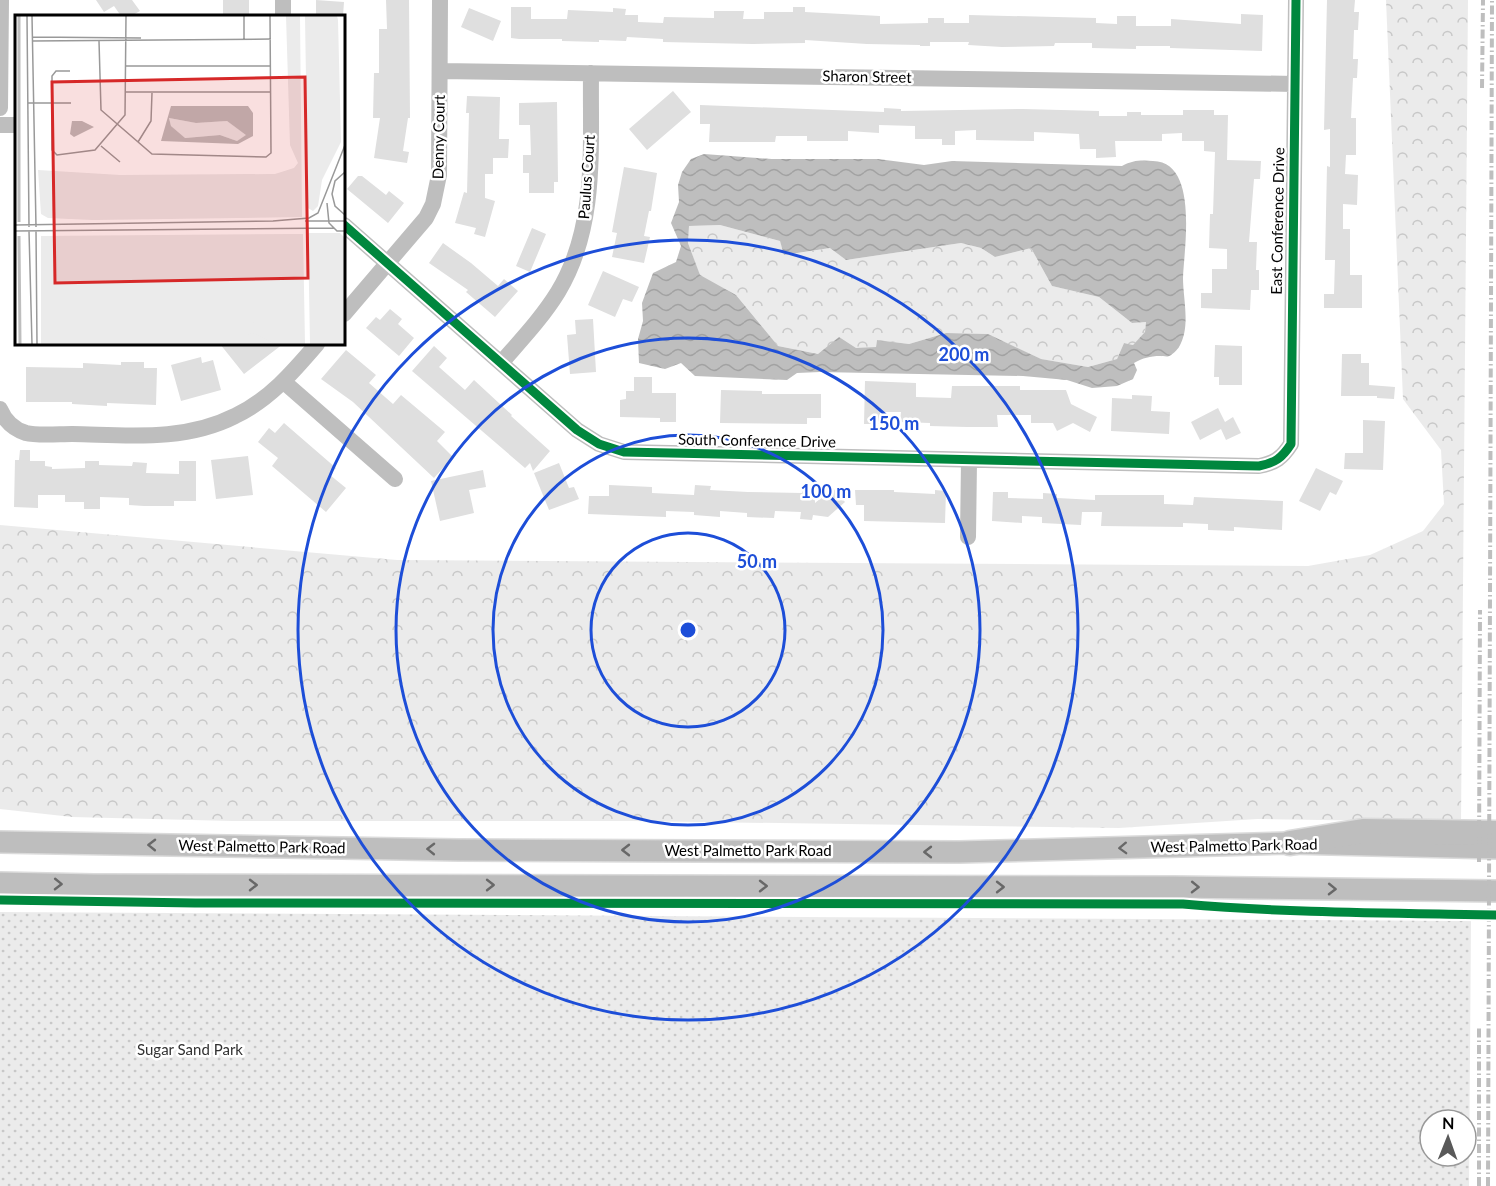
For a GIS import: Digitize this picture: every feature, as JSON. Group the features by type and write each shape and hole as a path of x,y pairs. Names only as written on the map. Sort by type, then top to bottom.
{"highway":[{"path":"1290,843 1363,831 1496,833"}],"main road":[{"name":"West Palmetto Park Road","path":"0,842 376,849 706,851 959,852 1290,843 1496,848"},
{"path":"705,886 706,851"},
{"path":"0,883 1174,886 1496,891"}],"street":[{"path":"0,108 1,0"},
{"name":"Denny Court","path":"345,313 426,218 433,204 437,189 440,0"},
{"name":"East Conference Drive","path":"1291,443 1296,0"},
{"name":"Sharon Street","path":"440,71 1295,84"},
{"name":"Paulus Court","path":"501,363 545,312 572,266 580,241 589,201 591,73"},
{"name":"South Conference Drive","path":"345,226 588,438 611,449 624,452 1259,466 1273,464 1284,456 1291,443"},
{"path":"3,415 27,433 179,434 208,427 236,416 261,401 284,382 316,345"},
{"path":"284,382 395,479"},
{"path":"968,537 969,461"}],"green space":[{"path":"1386,0 1468,0 1461,822 1257,819 1119,828 632,821 232,821 72,817 0,809 0,525 397,560 1308,566 1370,555 1423,531 1444,504 1441,450 1403,399"},
{"path":"720,225 780,241 785,255 830,248 846,260 961,243 981,248 995,257 1031,248 1052,286 1099,297 1132,323 1146,322 1145,333 1133,345 1124,343 1117,359 1088,367 1040,359 988,334 946,333 909,344 877,340 876,347 818,354 778,346 736,295 700,276 688,243 689,226"},
{"name":"Sugar Sand Park","path":"0,912 1471,921 1470,1108 1418,1108 1418,1168 1469,1168 1469,1186 0,1186"}],"water":[{"path":"704,154 772,159 878,159 924,165 952,161 1122,166 1133,162 1153,161 1168,165 1177,175 1186,209 1183,278 1186,322 1183,339 1169,356 1150,357 1134,363 1137,370 1133,379 1117,386 1092,388 1067,380 1023,376 820,372 797,373 787,380 695,376 681,363 665,369 639,363 638,339 643,321 642,303 653,273 676,262 681,246 671,223 679,202 678,185 682,172 691,159","holes":["720,225 780,241 784,255 830,248 846,260 961,243 981,248 995,257 1031,248 1052,286 1099,297 1132,323 1146,322 1145,332 1133,345 1124,343 1117,359 1088,367 1041,359 988,334 946,333 909,344 877,340 876,347 856,348 839,337 818,354 778,346 736,295 700,275 688,243 689,226"]}],"building":[{"path":"96,0 132,0 140,11 133,15 120,15 114,6 104,12"},
{"path":"223,0 249,0 249,15 223,15"},
{"path":"316,0 344,2 343,15 316,15"},
{"path":"386,0 409,0 410,118 408,118 403,151 409,152 407,163 374,158 380,118 373,118 374,73 379,73 379,29 387,29"},
{"path":"1327,0 1355,0 1354,12 1359,12 1358,30 1354,30 1353,59 1358,59 1357,78 1353,78 1351,118 1356,118 1356,155 1346,155 1345,174 1358,175 1357,205 1343,204 1343,229 1350,229 1350,275 1362,275 1362,308 1324,308 1324,294 1334,294 1335,260 1325,260 1327,166 1330,167 1330,129 1324,130"},
{"path":"511,7 531,7 531,19 567,19 568,10 613,12 613,8 626,9 625,15 638,15 638,22 663,23 664,17 714,18 714,11 744,11 743,19 764,19 764,12 793,12 793,7 805,7 805,12 880,16 880,24 928,23 928,18 944,18 944,23 969,23 969,15 1096,18 1096,23 1117,24 1117,16 1136,16 1136,26 1171,26 1171,19 1241,24 1241,14 1263,15 1262,51 1170,48 1170,46 1136,46 1136,49 1092,48 1092,43 1002,47 968,45 969,42 930,42 930,46 920,46 805,40 805,43 753,44 663,42 663,39 627,37 626,41 599,40 599,42 519,39 511,38"},
{"path":"469,8 501,21 493,41 461,27"},
{"path":"673,91 691,112 647,150 629,129"},
{"path":"467,96 500,97 499,139 509,139 508,158 493,158 493,174 485,174 485,198 495,201 485,237 474,234 476,228 455,223 464,192 467,193 469,113 466,113"},
{"path":"557,102 558,182 554,182 554,193 529,193 529,173 523,173 523,155 531,155 530,125 519,125 519,103"},
{"path":"700,105 884,112 884,108 901,109 901,111 1023,109 1099,111 1099,116 1127,116 1127,112 1141,112 1141,115 1183,115 1183,110 1214,110 1214,115 1228,115 1227,160 1261,161 1260,179 1254,179 1249,242 1257,242 1256,270 1259,270 1259,290 1251,290 1250,310 1201,308 1201,293 1212,293 1212,269 1227,269 1227,249 1209,248 1210,214 1213,214 1215,152 1204,151 1204,141 1182,141 1182,133 1162,134 1162,141 1115,141 1116,157 1096,158 1096,149 1080,149 1079,134 1034,132 1034,141 976,140 976,130 955,131 955,145 942,145 942,139 915,139 915,126 879,125 879,133 848,131 848,141 807,141 807,136 776,136 775,142 709,142 710,124 700,124"},
{"path":"624,167 657,173 651,211 649,211 644,236 650,237 644,263 612,257 617,233 612,232"},
{"path":"358,176 362,176 386,195 389,191 404,203 388,223 347,189"},
{"path":"532,228 546,234 530,272 516,266"},
{"path":"443,243 498,286 504,279 518,291 495,317 466,292 468,290 429,263"},
{"path":"603,271 639,287 632,302 623,299 615,317 588,305"},
{"path":"390,309 402,319 398,324 414,338 399,356 366,328 376,317 380,320"},
{"path":"593,319 596,372 570,374 567,335 576,334 575,320"},
{"path":"221,345 282,345 244,374"},
{"path":"1215,345 1242,346 1242,385 1219,385 1219,377 1214,377"},
{"path":"434,346 447,358 439,367 465,390 474,380 550,451 533,471 530,463 525,468 412,371"},
{"path":"346,350 376,375 369,383 393,404 401,395 445,432 437,441 453,457 434,478 353,402 321,379"},
{"path":"1342,354 1361,354 1361,363 1369,363 1369,385 1395,387 1394,399 1377,398 1377,396 1341,396"},
{"path":"201,357 202,363 213,360 221,390 181,401 171,365"},
{"path":"121,362 144,362 144,368 157,368 156,405 107,403 107,406 72,404 72,402 26,402 26,367 83,368 83,363 121,365"},
{"path":"634,377 652,377 652,393 676,393 676,422 660,422 660,418 620,417 620,400 626,399 626,391 634,391"},
{"path":"865,381 916,383 916,397 951,398 952,386 1020,386 1020,390 1066,390 1071,404 1097,417 1090,432 1073,423 1057,431 1053,423 1031,423 1031,415 997,415 998,427 967,427 900,422 901,412 880,412 880,424 864,424"},
{"path":"721,390 762,391 762,394 821,394 821,418 807,418 807,424 720,423"},
{"path":"1132,395 1152,396 1151,411 1170,412 1169,434 1111,431 1112,398 1132,399"},
{"path":"1218,408 1225,422 1233,417 1241,433 1226,440 1221,429 1200,440 1191,422"},
{"path":"1363,420 1385,421 1383,470 1344,469 1345,453 1363,453"},
{"path":"284,423 336,468 330,475 346,488 326,512 272,466 278,458 258,442 269,428 275,433"},
{"path":"20,450 30,450 30,461 45,461 45,466 52,467 52,469 85,468 85,461 99,461 99,465 132,466 133,462 147,463 146,473 179,474 179,461 196,461 196,501 174,501 174,506 144,506 129,505 129,498 100,497 100,509 84,509 84,502 65,502 65,495 38,495 38,508 14,507 15,460 19,460"},
{"path":"248,456 253,495 216,499 211,460"},
{"path":"559,463 569,488 574,487 579,499 549,510 534,473"},
{"path":"1316,468 1343,481 1336,495 1330,492 1320,511 1299,501"},
{"path":"483,470 486,487 469,490 474,513 440,521 431,481"},
{"path":"609,485 652,487 652,493 694,495 695,485 711,486 710,490 748,492 802,493 803,488 815,489 815,503 833,488 845,502 828,517 813,515 812,520 800,519 801,512 775,511 774,518 747,517 747,513 720,511 720,517 694,515 694,512 666,511 666,517 588,514 589,496 609,496"},
{"path":"855,490 894,490 894,492 935,494 935,490 946,491 945,523 864,521 864,505 856,505"},
{"path":"993,492 1008,492 1008,498 1043,499 1043,493 1057,494 1057,498 1095,500 1095,495 1164,495 1164,504 1193,505 1194,497 1283,501 1282,530 1234,527 1234,531 1208,530 1208,524 1183,523 1183,527 1101,526 1102,512 1082,512 1081,525 1042,523 1042,517 1022,516 1022,523 992,521"}],"railway":[{"path":"1482,88 1483,0"},
{"path":"1488,1186 1492,0"},
{"path":"1479,862 1480,610"},
{"path":"1479,1027 1479,1186"}],"cycle path":[{"path":"345,226 577,430 599,444 624,452 1265,465 1278,459 1291,444 1296,0"},
{"path":"0,900 195,903 1183,904 1300,911 1496,915"}]}
